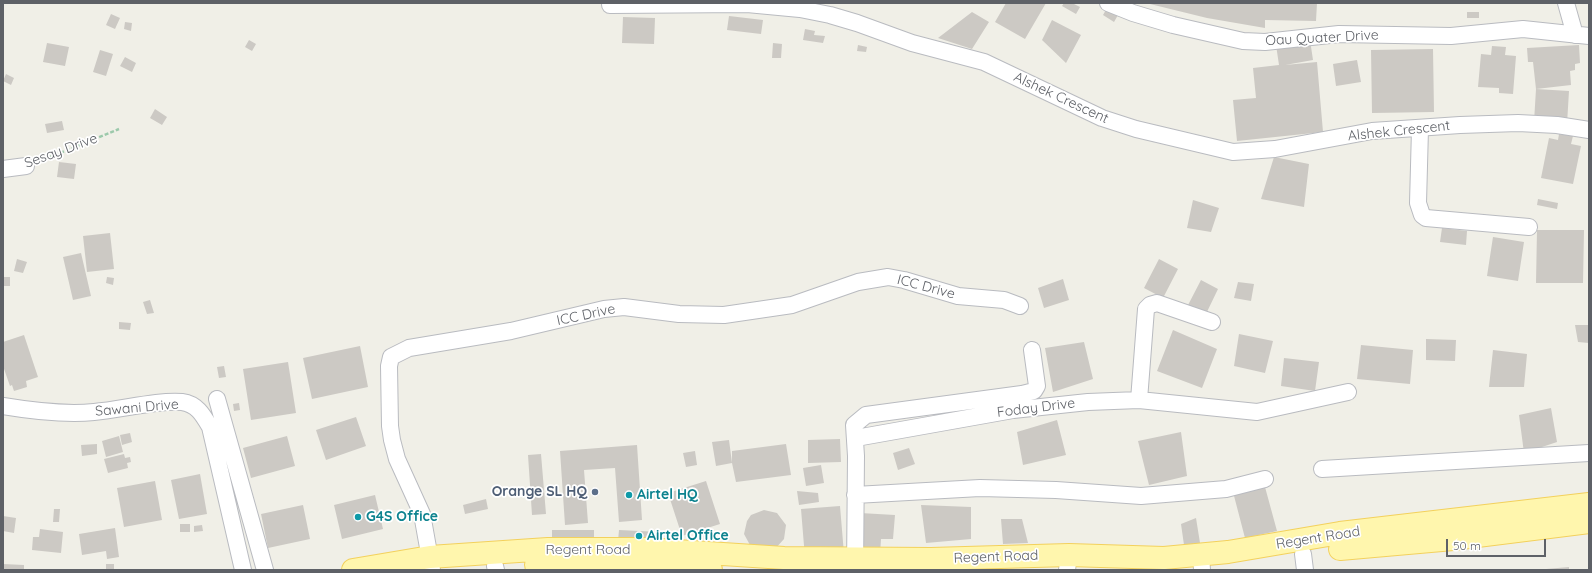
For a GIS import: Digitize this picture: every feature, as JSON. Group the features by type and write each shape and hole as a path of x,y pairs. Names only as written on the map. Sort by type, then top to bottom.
{"main road":[{"name":"Regent Road","path":"1468,528 1589,504"},
{"name":"Regent Road","path":"1202,565 1332,534 1408,534 1468,528 1589,522"},
{"name":"Regent Road","path":"449,570 496,568 564,557 646,549 855,564 931,559 1068,563 1157,558 1202,565 1304,562 1408,534"},
{"name":"Regent Road","path":"353,570 431,563 495,551 564,557 646,568 711,570"}],"street":[{"name":"Oau Quater Drive","path":"1108,3 1133,13 1173,25 1243,41 1265,42 1339,34 1451,36 1524,29 1582,35"},
{"path":"1566,3 1582,35"},
{"name":"Alshek Crescent","path":"610,5 747,4 800,9 830,15 912,43 984,62 1102,118 1136,129 1233,152 1254,152 1275,149 1372,132 1460,125 1518,123 1557,125 1589,130"},
{"path":"1420,129 1418,203 1422,216 1426,218 1529,226"},
{"name":"Sesay Drive","path":"3,169 26,166"},
{"name":"ICC Drive","path":"431,563 422,514 397,459 390,426 389,366 391,357 409,348 511,331 604,309 624,307 679,314 724,315 770,309 792,305 858,282 888,277 904,280 958,296 1004,300 1020,306"},
{"path":"1139,400 1146,309 1150,305 1157,303 1212,322"},
{"path":"855,564 856,438 854,425 866,414 1022,394 1034,391 1037,386 1032,350"},
{"name":"Foday Drive","path":"856,438 1013,410 1088,402 1139,400 1257,412 1348,392"},
{"path":"217,398 265,570"},
{"name":"Sawani Drive","path":"3,406 59,413 94,412 142,405 183,402 199,408 210,427 243,570"},
{"path":"1322,469 1589,453"},
{"path":"855,495 980,488 1056,490 1140,496 1226,489 1265,479"}],"path":[{"name":"Sesay Drive","path":"26,166 119,129"}],"building":[{"path":"1006,3 1046,3 1025,39 995,22"},
{"path":"1064,3 1072,3 1080,7 1076,14 1062,6"},
{"path":"1150,3 1317,3 1316,21 1265,20 1265,28 1207,18"},
{"path":"1107,8 1118,15 1114,22 1103,15"},
{"path":"972,12 989,22 972,49 938,38"},
{"path":"1467,12 1479,12 1479,18 1467,18"},
{"path":"111,14 120,18 115,29 106,25"},
{"path":"729,16 763,20 761,34 727,30"},
{"path":"623,17 655,18 654,44 622,43"},
{"path":"1052,20 1081,35 1066,63 1042,40"},
{"path":"125,22 132,23 131,31 124,29"},
{"path":"805,29 815,31 814,35 825,36 823,43 803,40"},
{"path":"249,40 256,44 252,51 245,47"},
{"path":"1310,40 1313,60 1285,65 1317,62 1323,132 1237,141 1233,100 1256,98 1253,68 1279,65 1276,45"},
{"path":"47,43 69,47 65,66 43,62"},
{"path":"773,43 782,44 781,58 772,58"},
{"path":"858,45 867,47 866,52 857,51"},
{"path":"1579,45 1580,63 1575,64 1575,70 1570,71 1571,85 1536,89 1533,62 1528,62 1527,48"},
{"path":"1492,46 1506,47 1505,55 1516,56 1513,94 1499,93 1499,88 1478,87 1481,54 1491,55"},
{"path":"1433,49 1434,112 1372,113 1371,50"},
{"path":"100,50 113,54 106,76 93,72"},
{"path":"125,57 136,63 132,72 120,66"},
{"path":"1357,60 1361,82 1336,86 1333,64"},
{"path":"6,74 14,78 11,85 3,81"},
{"path":"1536,89 1569,91 1567,124 1534,122"},
{"path":"155,109 167,117 162,125 150,118"},
{"path":"62,121 64,130 47,133 45,124"},
{"path":"1559,134 1573,136 1571,144 1581,146 1573,184 1541,178 1549,138 1558,140"},
{"path":"1274,157 1309,164 1304,207 1261,199"},
{"path":"59,162 76,164 74,179 57,177"},
{"path":"1538,199 1558,203 1557,209 1537,205"},
{"path":"1193,200 1219,208 1211,232 1187,228"},
{"path":"1442,228 1467,231 1466,245 1440,242"},
{"path":"1537,230 1584,230 1583,283 1536,283"},
{"path":"110,233 114,269 87,272 83,236"},
{"path":"1493,237 1524,242 1518,281 1487,276"},
{"path":"81,253 91,296 73,300 63,257"},
{"path":"17,259 27,262 23,273 14,271"},
{"path":"1159,259 1178,269 1163,298 1144,288"},
{"path":"3,277 10,277 10,286 3,286"},
{"path":"107,277 114,278 113,285 106,283"},
{"path":"1063,279 1069,300 1044,308 1038,288"},
{"path":"1201,280 1218,289 1205,316 1187,307"},
{"path":"1238,282 1254,284 1251,301 1234,298"},
{"path":"150,300 154,313 147,314 143,302"},
{"path":"119,322 131,323 130,330 119,329"},
{"path":"1575,325 1589,325 1589,343 1578,342"},
{"path":"1173,330 1217,349 1202,388 1157,371"},
{"path":"1239,334 1273,341 1265,373 1234,366"},
{"path":"24,335 38,377 26,381 27,387 14,391 12,385 10,386 3,366 3,342"},
{"path":"1426,339 1456,340 1455,361 1426,360"},
{"path":"1084,342 1093,379 1053,392 1045,348"},
{"path":"1361,345 1413,350 1410,384 1357,379"},
{"path":"360,346 368,387 312,399 303,358"},
{"path":"1493,350 1527,354 1524,387 1489,387"},
{"path":"1284,358 1319,362 1315,391 1281,386"},
{"path":"288,362 296,413 251,420 243,369"},
{"path":"224,366 226,377 219,378 217,367"},
{"path":"239,403 240,410 234,411 233,404"},
{"path":"1551,408 1557,442 1524,453 1519,415"},
{"path":"356,417 366,446 326,460 316,430"},
{"path":"1057,420 1066,455 1023,465 1017,432"},
{"path":"1181,432 1187,476 1149,485 1138,441"},
{"path":"130,433 132,442 122,445 120,435"},
{"path":"119,436 123,452 106,457 102,441"},
{"path":"287,436 295,466 251,478 243,448"},
{"path":"840,439 841,462 808,463 808,440"},
{"path":"729,440 732,463 716,466 712,442"},
{"path":"97,444 97,454 82,456 81,445"},
{"path":"786,444 791,475 736,482 732,463 732,451"},
{"name":"Airtel HQ","path":"637,445 642,520 619,522 615,468 584,470 588,523 565,525 560,451"},
{"path":"909,448 915,464 898,470 893,453"},
{"path":"695,451 697,465 686,467 683,453"},
{"path":"124,454 125,458 130,457 131,462 127,463 128,468 108,473 104,459"},
{"path":"541,454 546,514 532,515 528,455"},
{"path":"821,465 824,483 806,486 803,468"},
{"path":"200,474 207,514 179,519 171,480"},
{"path":"155,481 162,520 124,527 117,488"},
{"path":"706,481 720,524 682,536 668,493"},
{"path":"1265,487 1277,531 1245,538 1233,492"},
{"path":"797,491 818,493 819,502 799,505"},
{"name":"G4S Office","path":"375,495 383,529 342,539 334,505"},
{"path":"486,499 488,509 465,514 463,505"},
{"path":"303,505 310,539 268,548 261,514"},
{"path":"921,505 971,507 971,539 926,543"},
{"path":"840,506 844,554 805,558 801,509"},
{"path":"54,509 60,509 59,522 53,522"},
{"path":"764,510 777,513 786,525 784,539 775,549 750,545 744,534 747,521 751,515"},
{"path":"860,513 895,515 893,539 881,539 880,555 858,554"},
{"path":"3,516 16,518 14,533 3,531"},
{"path":"1196,518 1200,543 1184,545 1181,524"},
{"path":"1001,519 1022,519 1028,543 1003,544"},
{"path":"180,524 190,524 190,532 180,532"},
{"path":"202,525 203,531 194,532 194,526"},
{"path":"115,528 119,557 107,559 106,551 82,555 79,534"},
{"path":"40,529 63,532 61,553 32,550 33,537 39,537"},
{"path":"552,530 594,530 594,540 552,540"},
{"name":"Airtel Office","path":"619,530 660,532 660,543 618,541"},
{"path":"3,564 24,565 24,570 3,570"},
{"path":"106,564 114,564 114,570 106,570"},
{"path":"1569,567 1569,570 1546,570 1546,569"}],"place":[{"name":"Orange SL HQ","path":"595,492"},
{"name":"Airtel HQ","path":"629,495"},
{"name":"G4S Office","path":"358,517"},
{"name":"Airtel Office","path":"639,536"}]}
